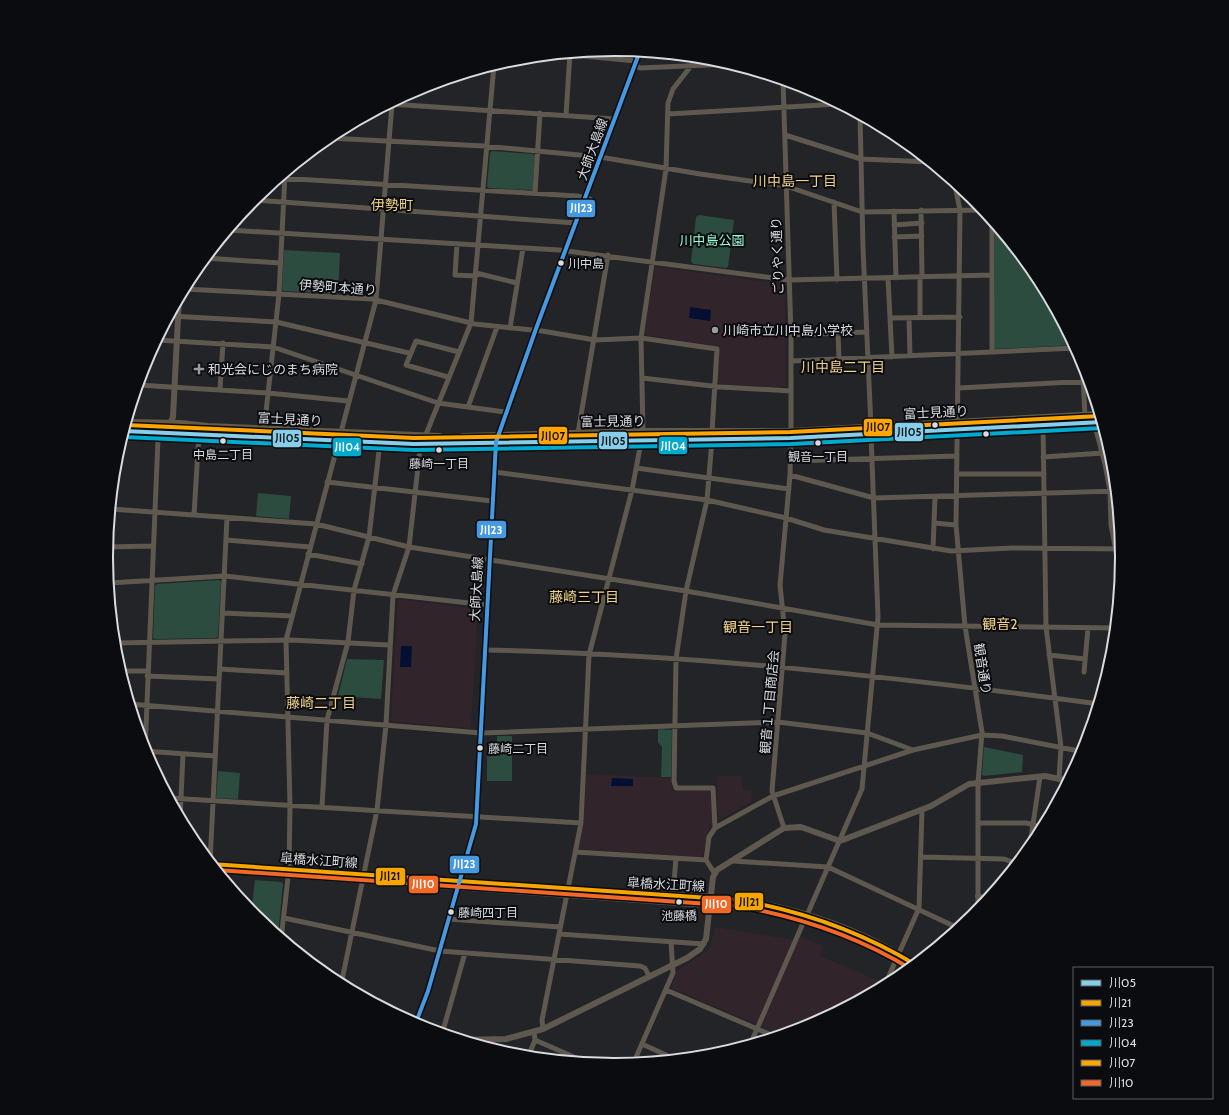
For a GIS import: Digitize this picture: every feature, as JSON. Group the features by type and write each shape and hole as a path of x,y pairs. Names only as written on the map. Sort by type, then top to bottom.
{"highway":[{"name":"富士見通り","path":"132,423 264,430 380,442 643,436 791,435 958,426 1085,416 1096,419"},
{"name":"富士見通り","path":"958,426 1042,424 1097,420"},
{"name":"富士見通り","path":"129,431 423,440"},
{"name":"富士見通り","path":"497,439 578,433 643,436"}],"street":[{"path":"590,57 635,63 640,68 708,65"},
{"name":"大師大島線","path":"418,1018 428,991 476,824 492,501 497,439 505,412 535,332 568,251 585,198 638,57"},
{"path":"566,115 570,58"},
{"path":"543,1029 542,1020 553,960 581,823 590,655 632,490 643,436 641,338 666,169 670,96 694,63"},
{"path":"343,978 377,810 386,725 389,645 393,595 409,547 414,493 423,440 471,323 493,71"},
{"name":"ごりやく通り","path":"783,86 791,335 791,435"},
{"path":"400,105 615,119"},
{"path":"668,114 829,105"},
{"path":"282,933 288,872 290,806 286,640 348,401 376,300 391,109"},
{"path":"535,194 540,113"},
{"path":"753,1039 862,789 878,624 862,212 860,120"},
{"path":"785,134 861,160 922,162"},
{"path":"340,139 487,147 537,153 600,157 666,169 786,186 862,212 976,210"},
{"path":"287,177 585,198"},
{"path":"264,430 279,294 283,181"},
{"name":"観音通り","path":"956,191 960,210 960,317 956,525 965,626 982,735 978,782 978,903"},
{"path":"262,201 576,224"},
{"path":"834,202 837,280"},
{"path":"920,317 922,210"},
{"path":"894,211 896,278"},
{"path":"894,225 922,223"},
{"path":"992,227 992,352"},
{"path":"234,230 478,244 568,251 608,255 789,280 992,275"},
{"path":"894,237 922,236"},
{"path":"457,244 455,275 476,275 517,284"},
{"path":"510,328 523,248"},
{"path":"578,433 608,255"},
{"path":"212,258 280,263"},
{"path":"888,278 892,357"},
{"name":"伊勢町本通り","path":"191,289 376,300 471,323 497,327 594,340 641,338 717,349 715,386"},
{"path":"145,732 158,438 162,431 170,424 173,417 178,310"},
{"path":"175,317 276,322 409,353"},
{"path":"890,318 960,317"},
{"path":"908,318 910,356"},
{"path":"468,407 497,327"},
{"path":"791,335 867,332"},
{"path":"838,334 839,359"},
{"path":"163,340 273,347 438,403 505,412"},
{"path":"448,377 406,365 409,353 416,341 459,352"},
{"path":"220,389 223,343"},
{"path":"791,361 1070,348"},
{"path":"1082,377 1085,416"},
{"path":"642,378 715,386 791,391"},
{"path":"959,388 1082,382"},
{"path":"144,385 220,389 348,401"},
{"path":"715,386 707,500 686,591 676,659 675,726 675,787 713,788 715,828"},
{"path":"1042,424 1046,627 1061,747 1059,779"},
{"path":"194,515 199,433"},
{"path":"1100,434 1102,453 1110,491 1111,525 1116,547"},
{"name":"観音１丁目商店会","path":"784,828 772,791 785,634 780,585 790,475 791,435"},
{"path":"322,807 328,720 348,642 354,590 369,537 380,442"},
{"path":"1043,457 1102,453"},
{"path":"791,461 958,456"},
{"path":"636,468 788,489"},
{"path":"494,472 707,500 786,518 824,530 956,552 1044,548 1116,549"},
{"path":"957,474 1044,474"},
{"path":"790,475 874,498 1110,491"},
{"path":"328,482 492,501"},
{"path":"933,549 934,497"},
{"path":"115,509 316,524 409,547 609,580 686,591 878,624 1111,628"},
{"path":"211,855 227,518"},
{"path":"934,523 956,525"},
{"path":"226,540 310,547"},
{"path":"113,546 153,546"},
{"path":"308,554 362,564"},
{"path":"114,583 225,576 487,605"},
{"path":"223,613 292,616"},
{"path":"1084,672 1088,628"},
{"path":"121,643 286,640 389,645"},
{"path":"485,650 676,659 783,668 872,676 1094,703"},
{"path":"1049,655 1085,659"},
{"path":"220,669 287,673"},
{"path":"127,671 219,679"},
{"path":"135,704 481,733 778,722 867,733 913,750"},
{"path":"714,874 706,860 709,837 715,828 773,796 864,765 913,750 982,735 1002,736 1077,751"},
{"path":"152,752 215,756"},
{"path":"181,809 183,754"},
{"path":"477,1040 506,1039 543,1029 672,965 695,952 704,944 707,933 714,874 717,870 784,828 801,827 840,841 922,810 964,786 978,782 1050,776 1064,780"},
{"path":"1031,835 1040,777"},
{"path":"175,799 581,823"},
{"path":"889,977 919,908 922,857 922,810"},
{"path":"978,823 1038,826"},
{"path":"575,852 706,860"},
{"path":"922,857 1008,859 1013,862"},
{"path":"673,895 676,858"},
{"path":"733,861 828,867 919,908 954,926"},
{"name":"皐橋水江町線","path":"218,864 288,872 458,887 711,897 768,905 806,918 910,962"},
{"name":"皐橋水江町線","path":"223,870 288,872"},
{"name":"皐橋水江町線","path":"364,878 460,881 749,908 806,918"},
{"path":"978,896 983,898"},
{"path":"284,918 440,951 640,966 645,968 650,976"},
{"path":"449,919 560,928"},
{"path":"558,934 704,944"},
{"path":"636,1058 673,973 671,942"},
{"path":"444,1029 465,953"},
{"name":"皐橋水江町線","path":"898,957 906,965"},
{"path":"666,990 769,1034"},
{"path":"530,1051 535,1040 534,1032"},
{"path":"535,1040 575,1057"},
{"path":"642,1044 669,1056"}],"shaded area":[{"name":"川崎市立川中島小学校","path":"657,267 783,284 785,286 786,386 720,384 717,382 719,347 646,335 644,333 655,269"},
{"path":"398,599 478,609 471,728 392,722"},
{"path":"586,774 671,778 671,791 711,790 713,823 710,825 703,855 699,858 580,849 579,847 584,821"},
{"path":"717,776 741,776 743,790 751,790 751,802 718,820"},
{"path":"715,927 793,940 756,1024 671,988 678,970 707,951 711,944"},
{"path":"800,936 823,946 820,956 881,982 836,1007 806,1021 776,1032 774,1033 763,1027 762,1024"}],"green space":[{"path":"492,151 533,154 535,156 533,190 488,188 490,153"},
{"name":"川中島公園","path":"699,215 734,220 728,267 693,264 691,261 696,217"},
{"path":"995,231 1012,252 1049,307 1068,345 995,349"},
{"path":"284,250 340,253 338,294 283,291"},
{"path":"258,493 291,496 289,519 256,516"},
{"path":"219,580 221,582 217,638 153,638 155,586 157,584"},
{"path":"347,659 384,660 381,699 338,696"},
{"path":"658,729 672,730 671,777 661,777 662,747 658,742"},
{"path":"497,736 512,736 512,781 487,781 487,756 496,756"},
{"path":"984,747 1023,755 1022,772 982,775"},
{"path":"218,771 240,773 238,799 216,798"},
{"path":"255,880 281,882 283,884 279,930 260,912 252,904"}],"water":[{"path":"690,307 711,310 710,321 689,318"},
{"path":"401,646 412,646 411,667 400,667"},
{"path":"612,778 633,779 633,786 611,786"}],"transit line":[{"name":"川23","path":"418,1018 428,991 476,824 496,442 537,326 638,57"},
{"name":"川07","path":"131,425 414,438 791,432 1095,416"},
{"name":"川05","path":"129,431 414,444 791,438 1097,422"},
{"name":"川04","path":"128,437 414,450 791,444 1099,428"},
{"name":"川21","path":"218,864 739,900 808,916 852,932 910,962"},
{"name":"川10","path":"223,870 738,906 784,916 828,929 849,937 905,965"}],"place":[{"name":"川中島","path":"561,263"},
{"name":"川崎市立川中島小学校","path":"715,330"},
{"name":"和光会にじのまち病院","path":"199,369"},
{"name":"中島二丁目","path":"223,441"},
{"name":"観音一丁目","path":"818,443"},
{"name":"藤崎一丁目","path":"439,450"},
{"name":"藤崎二丁目","path":"480,748"},
{"name":"池藤橋","path":"679,902"},
{"name":"藤崎四丁目","path":"451,912"}],"district":[{"name":"川中島一丁目","path":"795,181"},
{"name":"伊勢町","path":"392,205"},
{"name":"川中島二丁目","path":"843,367"},
{"name":"藤崎三丁目","path":"584,597"},
{"name":"観音2","path":"1000,624"},
{"name":"観音一丁目","path":"758,627"},
{"name":"藤崎二丁目","path":"321,703"}]}
